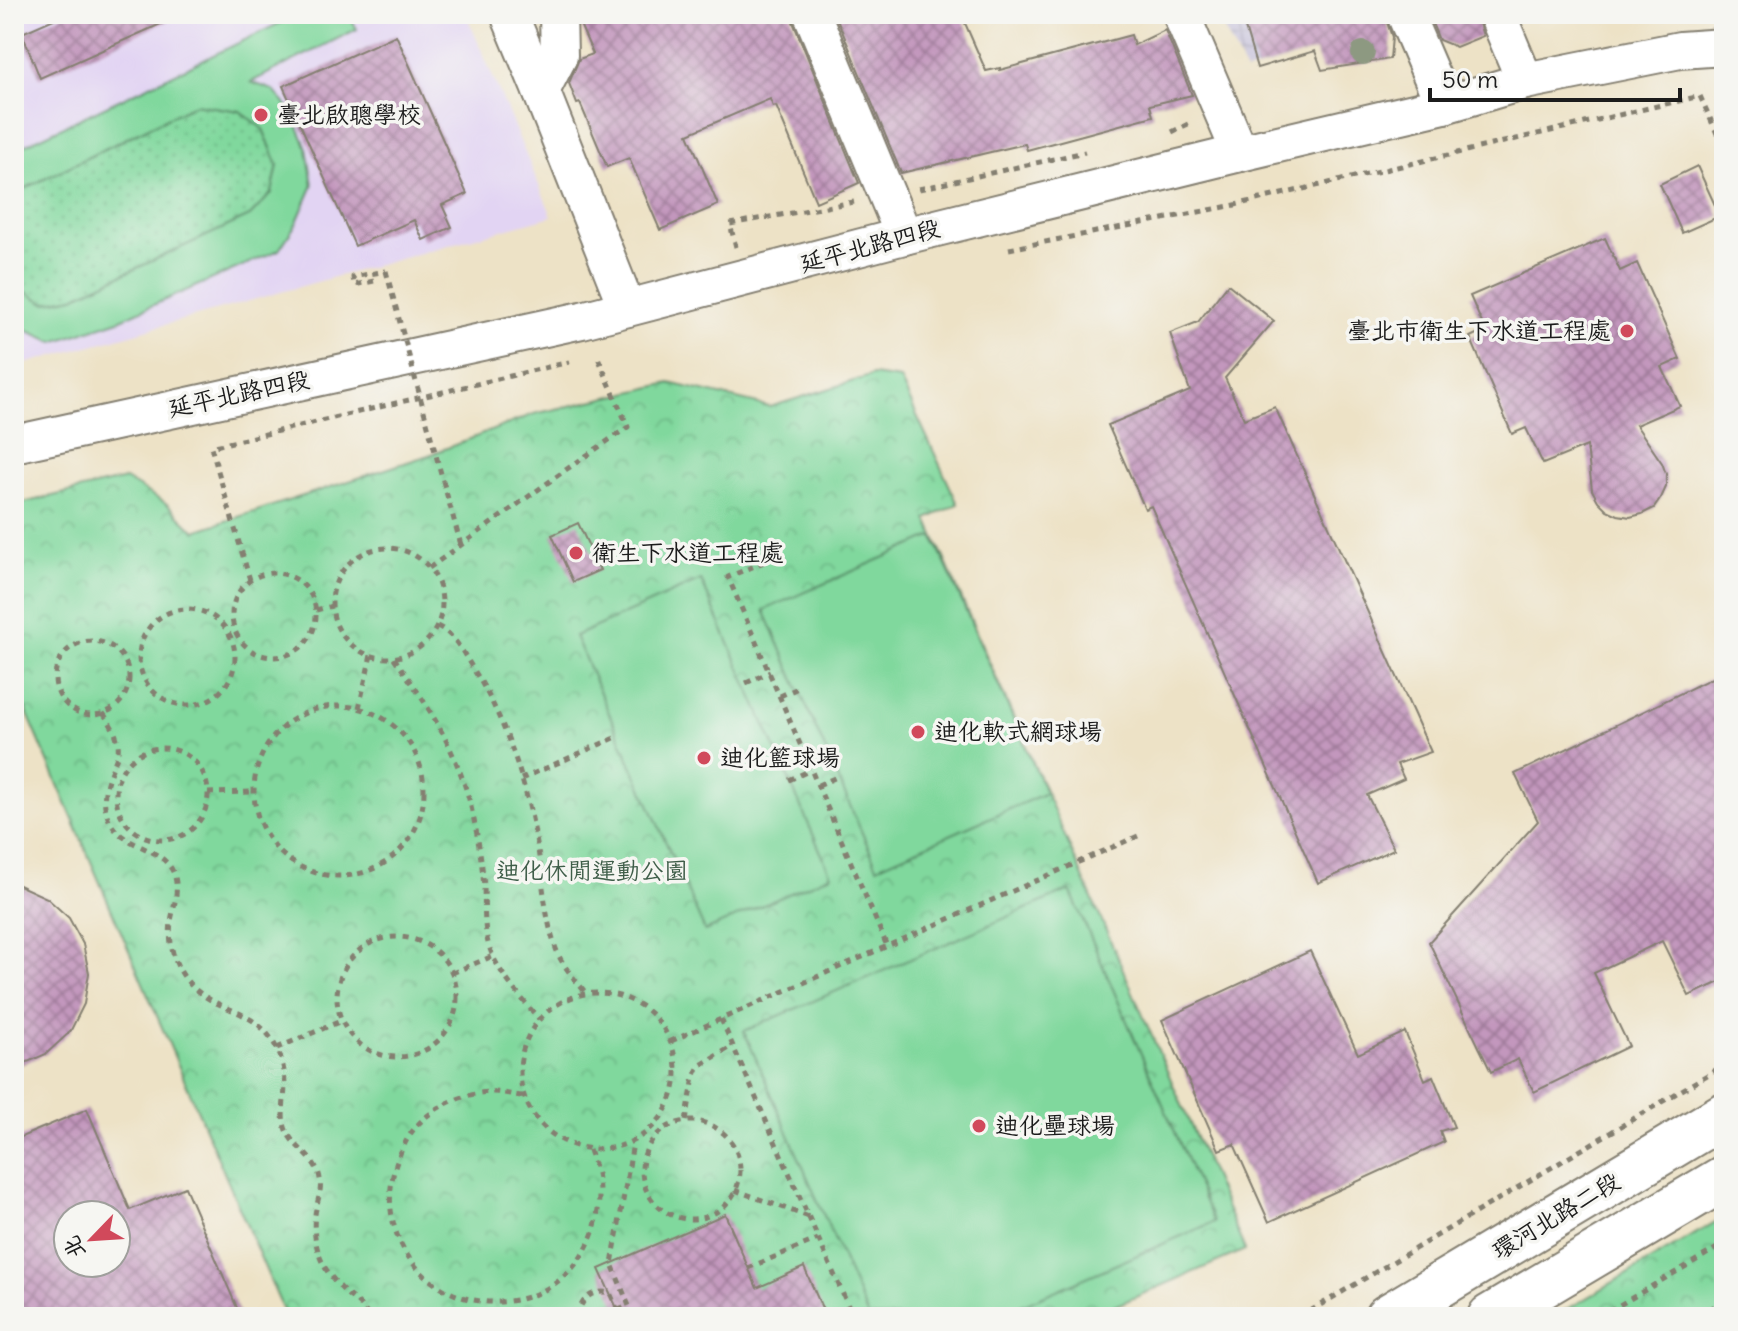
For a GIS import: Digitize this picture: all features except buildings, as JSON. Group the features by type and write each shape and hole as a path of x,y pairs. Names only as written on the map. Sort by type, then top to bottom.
{"main road":[{"name":"環河北路二段","path":"1387,1317 1724,1115"},
{"path":"1490,1317 1724,1178"}],"street":[{"path":"509,14 627,308"},
{"path":"541,91 559,56 558,14"},
{"path":"812,14 904,236"},
{"path":"1181,14 1240,153"},
{"path":"1405,14 1444,105"},
{"path":"1497,14 1525,81"},
{"name":"延平北路四段","path":"14,444 582,320 904,236 1444,105 1525,81 1680,50 1724,47"}],"path":[{"path":"1005,250 1235,205 1700,96 1724,149"},
{"path":"1169,134 1200,118"},
{"path":"744,279 730,224 887,196 1094,150"},
{"path":"374,281 354,285 353,277 386,271 461,545"},
{"path":"429,568 628,427 597,355 611,351"},
{"path":"250,580 211,447 582,359"},
{"path":"389,548 417,557 429,568 441,595 441,611 430,637 420,647 394,658 371,655 348,642 334,619 332,606 333,591 347,564 374,549 389,548"},
{"path":"764,562 728,577 887,946"},
{"path":"250,580 234,599 231,612 235,638 235,668 220,692 195,705 167,701 155,693 140,669 139,653 143,637 152,624 165,614 180,609 196,609 212,615 224,625 235,638 245,647 256,654 282,657 304,645 316,623 313,598 306,588 286,574 274,572 250,580"},
{"path":"316,610 332,606"},
{"path":"437,626 450,634 487,690 502,721 537,843 555,944 568,970 586,993"},
{"path":"99,642 118,652 128,672 126,693 113,709 103,713 81,714 71,709 57,691 56,669 60,659 77,644 99,642"},
{"path":"359,708 371,655"},
{"path":"394,658 424,698 457,761 480,850 488,942 504,975 539,1019"},
{"path":"128,672 140,669"},
{"path":"746,683 770,672"},
{"path":"780,696 798,688"},
{"path":"340,705 359,708 383,718 402,734 416,755 424,779 424,805 416,829 402,850 382,866 359,875 333,877 308,871 286,859 269,840 258,818 254,792 256,773 272,738 302,714 340,705"},
{"path":"103,713 118,744 105,789 105,809 112,825 121,836 165,861 173,873 177,888 170,935 174,957 191,986 208,999 247,1015 262,1027 277,1048 284,1073 286,1130 315,1164 321,1182 314,1232 317,1250 330,1276 369,1317"},
{"path":"521,779 619,736"},
{"path":"163,748 177,750 200,767 208,793 206,808 189,832 176,839 161,841 146,838 123,819 117,805 116,790 126,765 137,755 149,749 163,748"},
{"path":"789,780 811,770"},
{"path":"818,785 837,777"},
{"path":"208,793 254,792"},
{"path":"671,1041 1138,836"},
{"path":"380,939 414,939 429,946 442,957 452,973 457,990 456,1009 449,1027 437,1042 421,1052 403,1057 384,1056 366,1049 351,1037 341,1021 337,988 342,971 351,957 364,946 380,939"},
{"path":"452,973 493,956"},
{"path":"586,993 561,1001 539,1019 526,1041 519,1067 522,1096 533,1116 550,1134 569,1145 589,1150 612,1150 657,1130 686,1121 714,1126 735,1147 740,1176 728,1202 718,1211 706,1217 678,1217 655,1203 648,1192 643,1180 645,1154 651,1142 657,1130 667,1110 676,1087 677,1061 671,1041 655,1016 635,1001 611,993 586,993"},
{"path":"721,1019 853,1317"},
{"path":"277,1048 341,1021"},
{"path":"686,1121 699,1066 733,1046"},
{"path":"1300,1317 1724,1065"},
{"path":"522,1096 493,1092 463,1097 436,1110 413,1130 398,1155 390,1184 391,1215 400,1244 417,1269 440,1288 468,1300 498,1304 527,1298 554,1285 577,1264 592,1238 599,1209 598,1179 589,1150"},
{"path":"578,1317 582,1302 600,1291 610,1293 620,1314 629,1306 612,1264 633,1143"},
{"path":"735,1190 809,1217"},
{"path":"748,1268 818,1239"},
{"path":"1599,1317 1724,1244"},
{"path":"1700,1317 1724,1299"}],"shaded area":[{"name":"臺北啟聰學校","path":"14,14 466,14 552,216 14,367"},
{"path":"1216,14 1293,14 1305,54 1246,72"}],"green space":[{"path":"299,14 349,14 357,29 251,82 273,90 291,110 307,148 313,185 296,224 279,250 119,320 54,342 14,325 14,285 45,303 74,297 250,216 272,193 278,165 263,129 240,111 195,104 14,194 14,150"},
{"path":"195,104 240,111 263,129 278,165 272,193 250,216 74,297 45,303 14,285 14,194"},
{"name":"迪化休閒運動公園","path":"873,375 900,379 958,504 927,519 1245,1250 1089,1317 286,1317 14,682 14,505 125,479 167,504 195,531 429,455 534,414 670,383 770,407"},
{"name":"迪化軟式網球場","path":"933,536 1046,793 877,867 764,610"},
{"name":"迪化籃球場","path":"701,580 831,875 705,931 575,636"},
{"name":"迪化壘球場","path":"1070,890 1214,1222 994,1317 868,1317 744,1031"},
{"path":"1724,1217 1724,1317 1554,1317"}],"place":[{"name":"臺北啟聰學校","path":"261,115"},
{"name":"臺北市衛生下水道工程處","path":"1627,331"},
{"name":"衛生下水道工程處","path":"576,553"},
{"name":"迪化軟式網球場","path":"918,732"},
{"name":"迪化籃球場","path":"704,758"},
{"name":"迪化壘球場","path":"979,1126"}]}
